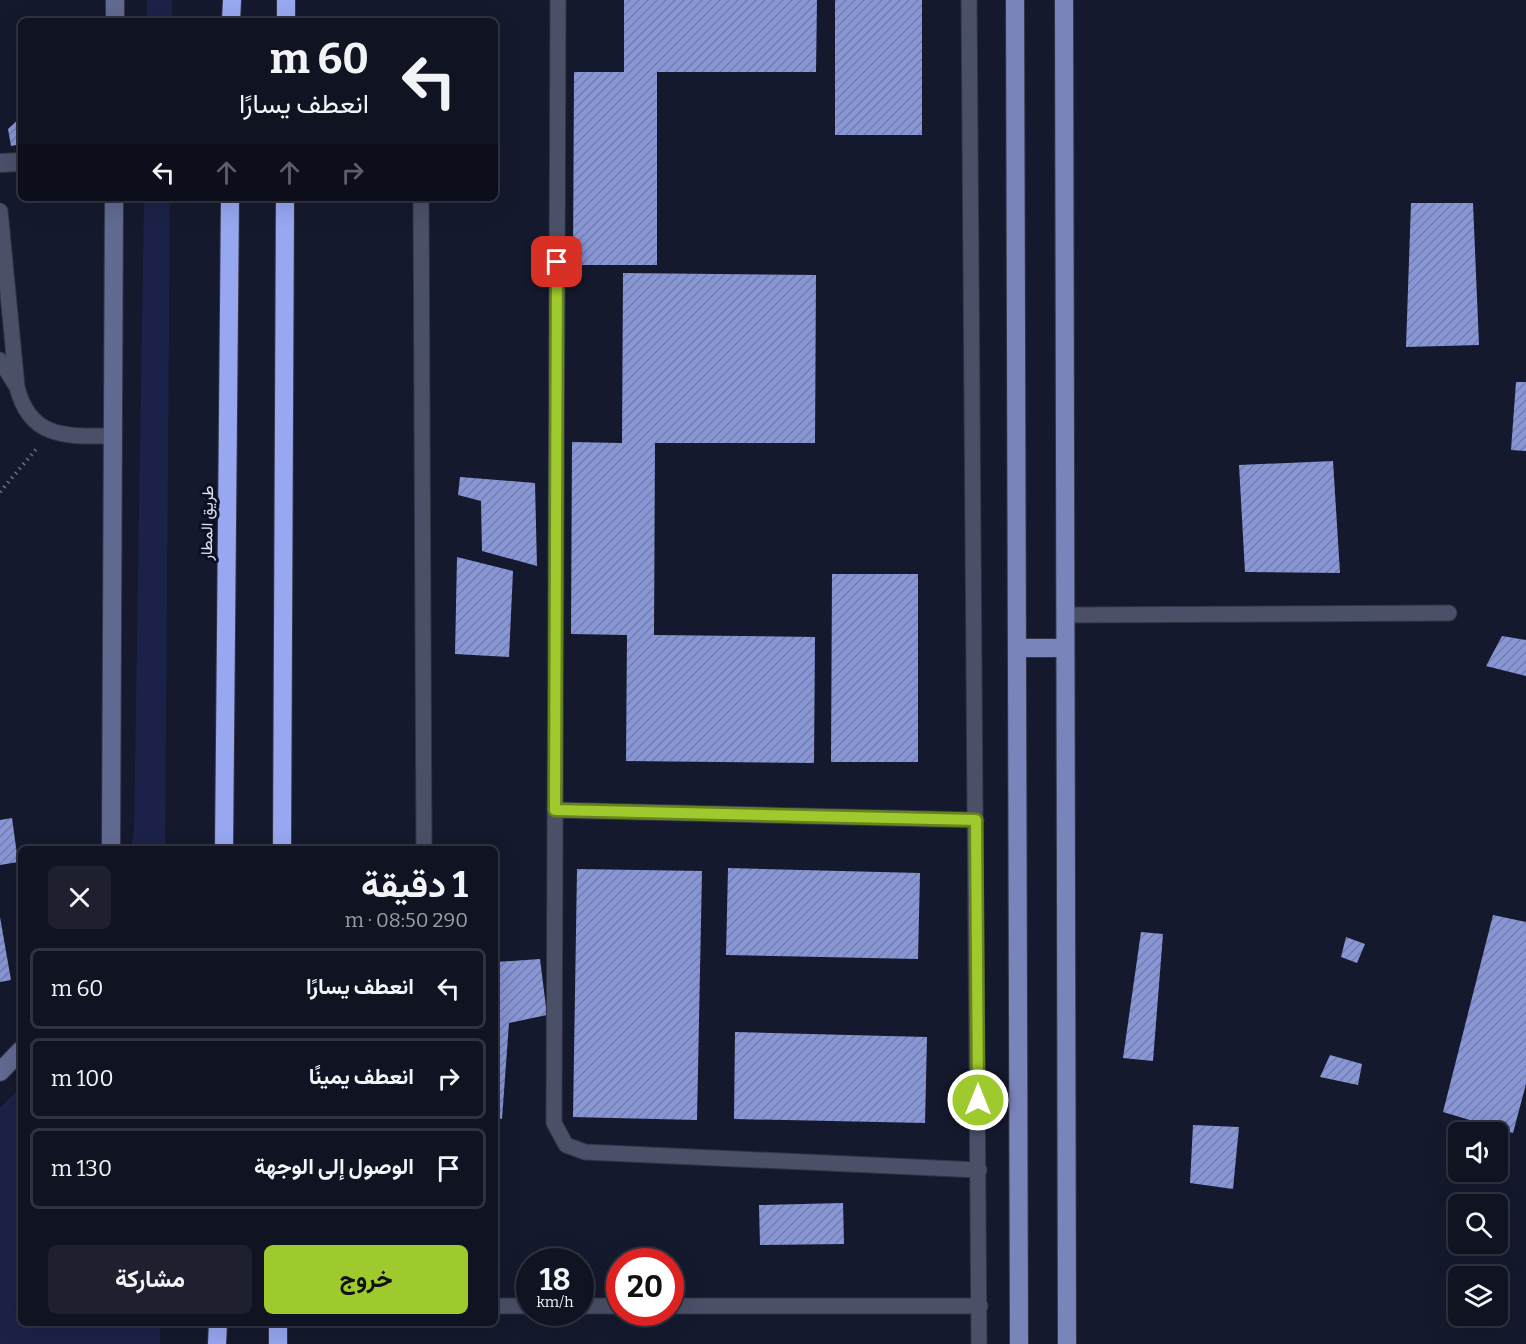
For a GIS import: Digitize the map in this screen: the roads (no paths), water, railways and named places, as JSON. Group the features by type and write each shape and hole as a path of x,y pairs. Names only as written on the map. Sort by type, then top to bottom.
{"highway":[{"path":"231,18 232,0"},
{"path":"286,0 286,18"},
{"name":"طريق المطار","path":"224,846 230,201"},
{"path":"282,846 285,201"},
{"path":"217,1344 218,1326"},
{"path":"278,1326 278,1344"}],"main road":[{"path":"1015,0 1019,1344"},
{"path":"1064,0 1068,1344"},
{"path":"1017,648 1065,648"}],"street":[{"path":"115,0 115,18"},
{"path":"0,163 18,162"},
{"path":"111,846 114,201"},
{"path":"0,1072 18,1053"}],"lane":[{"path":"558,0 554,1124 566,1145 585,1152 979,1170"},
{"path":"969,0 979,1344"},
{"path":"421,201 424,846"},
{"path":"0,211 20,401 38,424 52,432 66,436 113,436"},
{"path":"0,360 17,387"},
{"path":"1066,615 1449,613"},
{"path":"555,810 976,820"},
{"path":"498,1306 516,1306"},
{"path":"684,1306 980,1306"}]}
